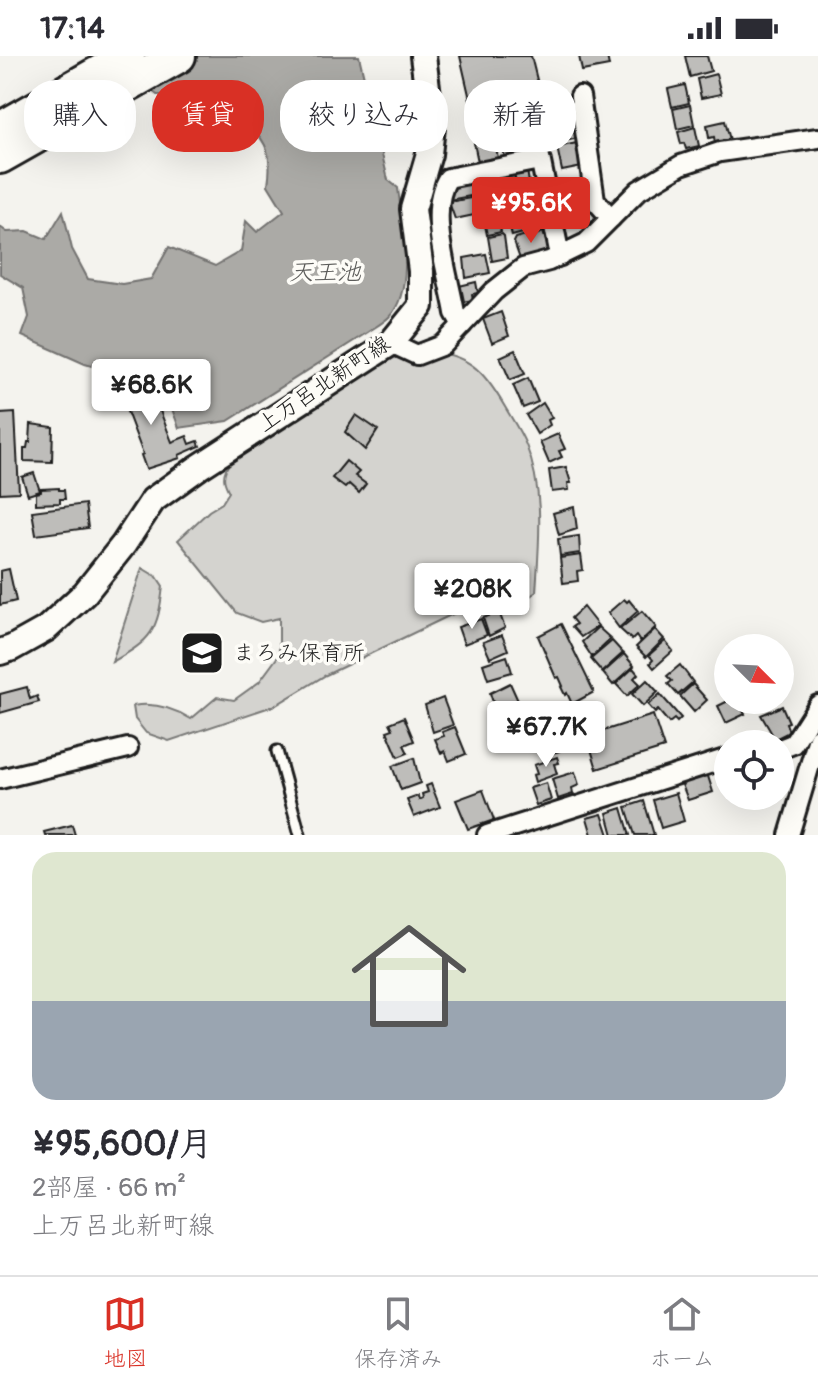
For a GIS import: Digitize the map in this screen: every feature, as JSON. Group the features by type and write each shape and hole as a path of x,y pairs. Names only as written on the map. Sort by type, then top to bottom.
{"highway":[{"path":"0,129 128,56"},
{"path":"0,157 179,56"}],"main road":[{"name":"上万呂北新町線","path":"0,652 46,629 85,593 124,544 153,500 391,343 421,306 421,271 413,209 429,154 432,127 423,56"}],"street":[{"path":"580,96 595,200 611,218"},
{"path":"391,343 417,355 443,345 494,291 523,268 560,256 586,243 639,190 681,165 720,152 818,138"},
{"path":"538,152 560,256"},
{"path":"462,325 455,313 438,216 443,187 448,178 540,160"},
{"path":"794,742 818,705"},
{"path":"789,835 818,738"},
{"path":"0,779 128,748"},
{"path":"487,835 714,762"}],"lane":[{"path":"277,751 300,835"}],"shaded area":[{"path":"425,350 464,360 482,374 524,440 532,463 538,499 536,592 526,599 486,598 326,675 276,705 169,741 146,733 135,719 133,706 163,707 191,719 217,697 234,700 259,682 279,655 279,618 261,622 237,613 178,540 222,503 229,492 224,478 226,469 254,442 306,408 401,354"},
{"path":"142,568 157,577 163,586 159,614 151,633 112,662"}],"water":[{"name":"天王池","path":"110,56 359,56 365,80 280,80 280,152 381,152 388,180 398,188 405,273 397,305 389,317 228,421 179,428 164,387 85,364 22,336 29,317 23,288 0,274 0,227 7,232 27,231 46,239 63,211 72,249 88,279 122,284 151,279 169,247 215,266 241,251 246,221 257,232 284,211 268,185 270,167 264,144 264,80 152,80 152,91"}],"building":[{"path":"460,56 531,56 537,80 466,80"},
{"path":"579,56 607,56 609,66 582,71"},
{"path":"685,56 707,56 711,71 690,77"},
{"path":"716,74 721,94 701,98 697,79"},
{"path":"685,85 689,103 672,107 668,89"},
{"path":"690,105 694,125 677,129 673,109"},
{"path":"725,121 730,140 715,143 714,137 709,138 707,125"},
{"path":"695,127 699,146 686,149 678,132"},
{"path":"576,143 582,167 562,171 558,152 576,152"},
{"path":"476,152 497,152 498,158 478,162"},
{"path":"504,152 525,152 525,155 505,159"},
{"path":"527,170 529,183 533,188 539,187 540,195 518,198 514,172"},
{"path":"513,179 516,198 503,200 505,209 499,210 496,191 501,190 500,181"},
{"path":"473,180 476,195 449,200 455,184"},
{"path":"493,185 497,210 482,212 479,191"},
{"path":"584,189 588,208 562,213 558,193"},
{"path":"476,197 479,214 455,219 449,202"},
{"path":"528,198 534,209 531,210 532,215 509,219 506,203"},
{"path":"504,210 506,218 502,218 504,225 500,226 501,232 487,235 483,215"},
{"path":"535,215 537,224 533,225 534,230 512,236 509,223"},
{"path":"535,232 535,235 543,232 549,250 520,259 514,242 516,238"},
{"path":"502,234 507,258 492,261 488,237"},
{"path":"486,254 490,273 466,278 464,258"},
{"path":"476,282 478,293 472,294 473,300 462,302 459,286"},
{"path":"501,312 509,336 492,343 483,319"},
{"path":"515,350 525,374 510,380 500,357"},
{"path":"528,378 538,402 523,408 513,385"},
{"path":"131,382 139,394 155,388 161,402 157,403 172,442 187,436 190,444 198,441 200,446 179,455 180,458 146,469 123,401 120,403 114,388 119,386 121,390 122,385"},
{"path":"543,403 552,418 548,420 550,425 537,434 526,415"},
{"path":"15,413 19,492 0,493 0,414"},
{"path":"356,415 378,430 365,450 345,432"},
{"path":"31,424 53,427 52,462 24,461 24,448 30,442"},
{"path":"558,434 565,449 559,451 562,457 549,463 540,442"},
{"path":"346,461 359,472 355,476 366,484 359,493 349,484 345,488 332,478"},
{"path":"566,467 571,483 568,483 569,490 552,492 549,470"},
{"path":"34,473 40,491 28,495 22,477"},
{"path":"41,489 64,490 65,499 60,499 60,503 36,504 36,493"},
{"path":"85,504 88,528 36,535 32,511"},
{"path":"574,507 577,529 559,535 553,513"},
{"path":"579,536 580,553 560,556 558,539"},
{"path":"581,555 583,570 577,571 578,581 563,583 560,558"},
{"path":"9,569 16,601 0,605 0,571"},
{"path":"624,599 629,600 638,611 619,628 608,613"},
{"path":"583,607 598,626 581,637 572,627 576,624 571,618"},
{"path":"642,611 656,627 640,642 636,636 632,640 620,629"},
{"path":"499,612 505,628 489,636 483,618"},
{"path":"481,619 487,635 464,644 458,627"},
{"path":"561,624 594,692 572,704 561,687 559,677 556,678 538,636"},
{"path":"598,627 611,639 592,657 582,642"},
{"path":"655,629 664,639 646,657 636,647"},
{"path":"502,635 508,650 490,658 483,642"},
{"path":"612,641 623,653 602,672 591,659"},
{"path":"665,641 673,651 654,668 649,655"},
{"path":"624,654 634,666 613,685 603,673"},
{"path":"507,656 512,672 488,679 483,664"},
{"path":"680,665 693,682 678,695 668,684 672,681 667,676"},
{"path":"633,668 638,674 634,678 640,684 627,696 616,684"},
{"path":"647,680 658,692 643,706 632,694"},
{"path":"510,683 519,703 496,712 490,693"},
{"path":"693,684 707,700 694,712 680,696"},
{"path":"27,687 30,699 37,696 39,702 0,713 0,694"},
{"path":"660,694 681,718 677,722 674,719 669,723 658,710 655,713 648,705"},
{"path":"443,698 453,725 433,732 425,705"},
{"path":"519,707 523,719 502,724 501,720 498,721 496,713"},
{"path":"722,714 745,714 726,723"},
{"path":"786,714 788,730 770,730 761,715"},
{"path":"653,715 664,748 597,769 587,736"},
{"path":"404,717 414,741 404,745 408,753 398,757 387,731 393,729 390,723"},
{"path":"532,719 535,730 514,736 511,725"},
{"path":"455,727 466,754 449,761 445,751 441,753 435,739 444,736 442,732"},
{"path":"553,731 559,751 545,755 543,749 537,751 535,746 532,747 530,738"},
{"path":"557,757 559,763 554,764 557,774 535,782 533,775 537,774 534,765"},
{"path":"414,758 420,783 401,790 392,766"},
{"path":"575,772 579,785 572,788 573,794 558,799 552,779"},
{"path":"707,773 713,792 688,800 681,782"},
{"path":"546,783 551,800 536,805 530,788"},
{"path":"431,784 440,807 414,817 407,800 418,796 419,800 423,798 422,794 428,792 426,786"},
{"path":"483,790 494,820 468,829 456,800"},
{"path":"676,793 684,821 661,828 653,800"},
{"path":"644,801 654,835 635,835 626,807"},
{"path":"622,808 630,835 613,835 607,813"},
{"path":"602,814 609,835 592,835 587,818"},
{"path":"72,825 75,835 45,835 44,832"}],"place":[{"name":"まろみ保育所","path":"202,653"}]}
